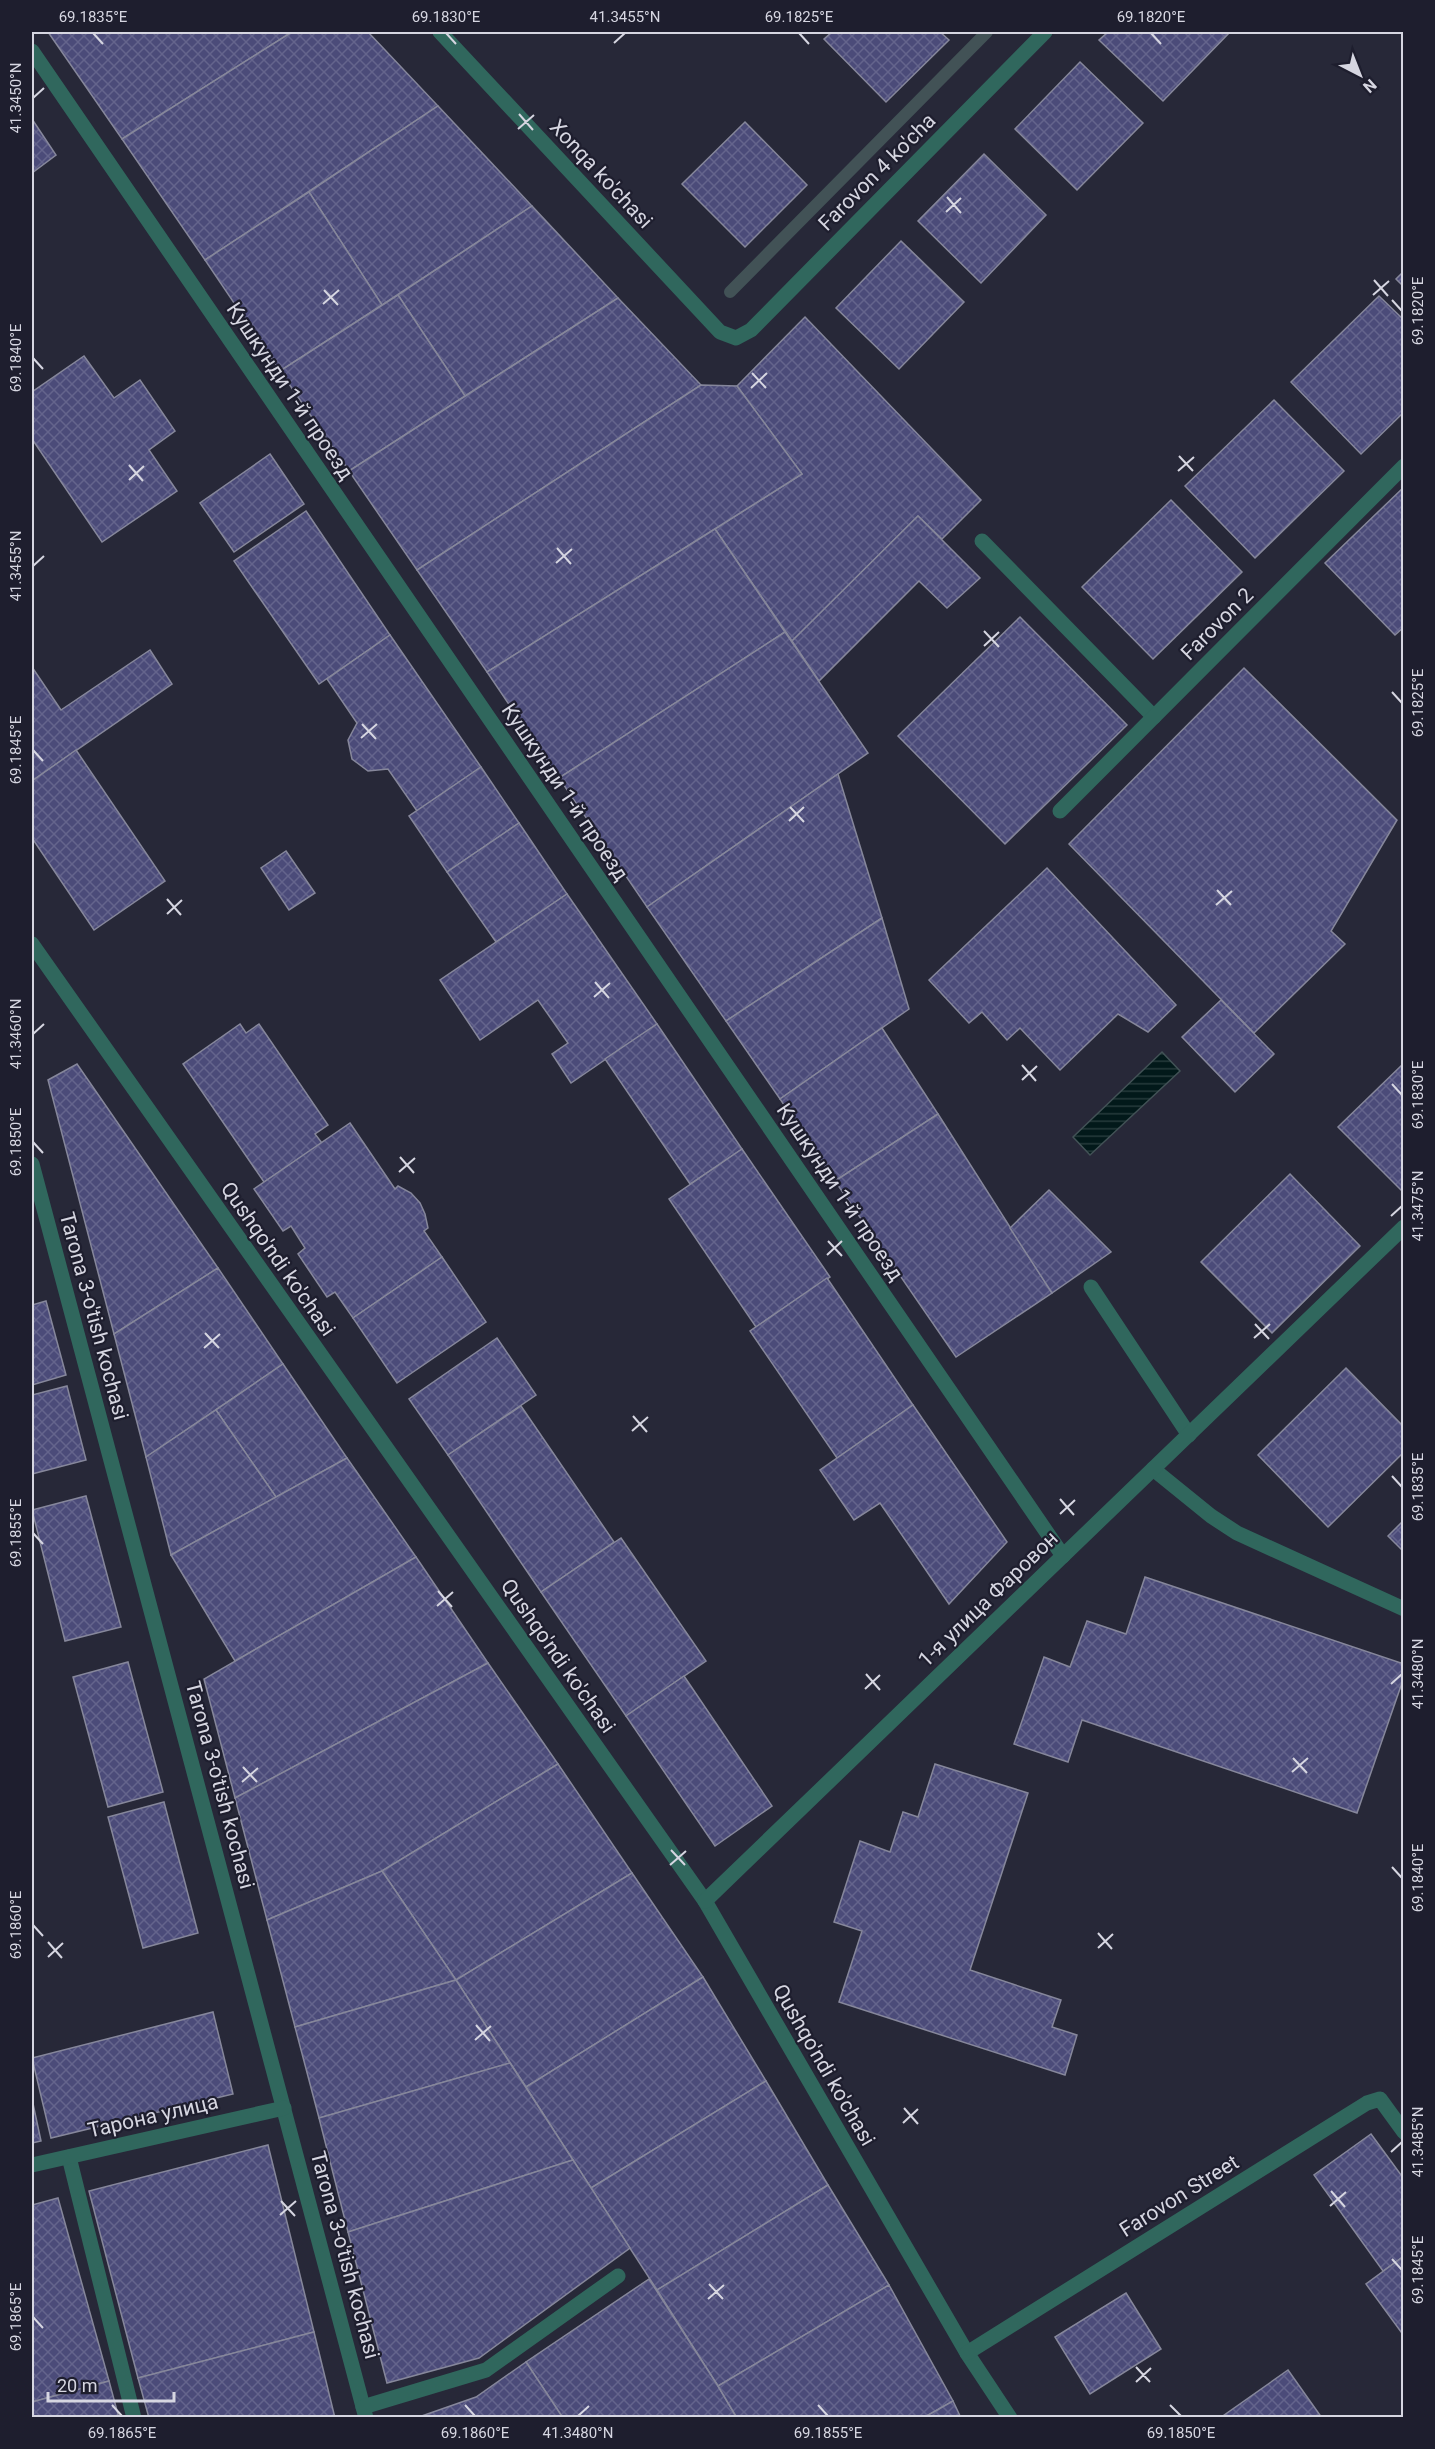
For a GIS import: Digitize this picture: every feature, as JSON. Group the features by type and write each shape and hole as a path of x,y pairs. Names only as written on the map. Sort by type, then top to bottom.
{"street":[{"name":"Xonqa ko'chasi","path":"440,32 720,332 736,338"},
{"name":"Farovon 4 ko'cha","path":"736,338 751,330 1045,32"},
{"name":"Кушкунди 1-й проезд","path":"32,51 1063,1556"},
{"name":"Farovon 2","path":"1060,812 1404,466"},
{"path":"982,541 1154,717"},
{"name":"Qushqo'ndi ko'chasi","path":"32,944 705,1901 967,2353 1010,2418"},
{"name":"Tarona 3-o'tish kochasi","path":"32,1164 365,2412"},
{"name":"1-я улица Фаровон","path":"705,1901 1404,1227"},
{"path":"1091,1287 1189,1435"},
{"path":"1153,1469 1211,1516 1237,1533 1404,1610"},
{"name":"Farovon Street","path":"967,2353 1367,2103 1380,2099 1404,2132"},
{"name":"Тарона улица","path":"32,2165 284,2108"},
{"path":"69,2157 134,2418"},
{"path":"365,2412 486,2370 618,2276"}],"shaded area":[{"path":"1162,1052 1180,1071 1090,1155 1073,1137"}],"building":[{"path":"48,32 292,32 122,139"},
{"path":"292,32 368,32 438,106 205,260 122,139"},
{"path":"832,32 940,32 949,40 886,102 824,39"},
{"path":"1108,32 1225,32 1228,34 1163,101 1099,40"},
{"path":"1080,62 1143,123 1077,190 1015,129"},
{"path":"438,106 532,206 382,305 309,192"},
{"path":"32,119 56,155 32,173"},
{"path":"745,122 807,185 745,247 682,184"},
{"path":"984,154 1046,215 981,283 918,221"},
{"path":"309,192 382,305 280,371 205,260"},
{"path":"532,206 618,298 465,396 398,295"},
{"path":"901,241 964,302 899,369 836,308"},
{"path":"1404,271 1404,287 1396,279"},
{"path":"398,295 465,396 349,471 280,371"},
{"path":"1379,296 1404,320 1404,412 1361,454 1291,382"},
{"path":"618,298 701,385 417,570 349,471"},
{"path":"805,317 981,500 942,539 918,516 792,641 715,529 802,474 737,386"},
{"path":"84,356 114,398 140,380 175,431 149,450 177,491 102,542 32,439 32,392"},
{"path":"701,385 737,386 802,474 487,672 417,570"},
{"path":"1274,400 1344,471 1255,558 1185,486"},
{"path":"270,454 304,504 234,552 200,503"},
{"path":"1404,487 1404,627 1395,635 1325,563"},
{"path":"1171,500 1242,572 1153,659 1082,587"},
{"path":"306,511 390,635 319,684 234,561"},
{"path":"918,516 980,578 947,608 919,581 819,681 792,641"},
{"path":"715,529 785,632 559,778 487,672"},
{"path":"1020,617 1127,725 1005,844 898,736"},
{"path":"785,632 868,753 647,907 559,778"},
{"path":"390,635 481,767 417,811 388,769 368,771 352,759 348,740 357,723 327,679"},
{"path":"150,650 172,684 32,781 32,667 61,710"},
{"path":"1244,668 1397,820 1331,931 1345,944 1254,1033 1069,844"},
{"path":"76,750 165,881 94,930 32,838 32,781"},
{"path":"481,767 519,823 447,872 409,816"},
{"path":"838,774 882,918 726,1021 647,907"},
{"path":"519,823 567,894 496,942 447,872"},
{"path":"286,851 315,893 289,910 261,868"},
{"path":"1047,868 1176,1005 1148,1032 1118,1014 1060,1070 1020,1028 1007,1040 982,1012 969,1023 929,980"},
{"path":"567,894 657,1024 571,1083 552,1054 568,1043 538,1000 480,1040 440,980"},
{"path":"882,918 909,1009 780,1099 726,1021"},
{"path":"1221,1000 1274,1054 1235,1092 1182,1037"},
{"path":"240,1024 246,1033 259,1024 328,1125 315,1134 322,1143 264,1182 183,1064"},
{"path":"657,1024 742,1149 690,1184 605,1059"},
{"path":"882,1028 938,1114 835,1181 780,1099"},
{"path":"1404,1063 1404,1193 1338,1127"},
{"path":"77,1064 218,1268 114,1334 48,1080"},
{"path":"938,1114 1052,1293 956,1357 835,1181"},
{"path":"350,1123 395,1189 398,1186 411,1193 420,1203 428,1228 424,1231 442,1257 353,1318 335,1292 327,1297 298,1254 305,1248 291,1226 283,1231 254,1189"},
{"path":"742,1149 830,1277 756,1327 669,1199"},
{"path":"1290,1174 1360,1246 1272,1333 1201,1262"},
{"path":"1049,1190 1111,1252 1052,1293 1010,1228"},
{"path":"442,1257 486,1322 397,1383 353,1318"},
{"path":"218,1268 283,1364 146,1457 114,1334"},
{"path":"827,1278 913,1405 837,1458 750,1331"},
{"path":"46,1301 66,1375 32,1385 32,1305"},
{"path":"497,1338 536,1395 448,1455 409,1399"},
{"path":"283,1364 347,1458 276,1497 216,1410"},
{"path":"1346,1368 1404,1427 1404,1452 1328,1527 1258,1455"},
{"path":"67,1386 86,1460 32,1474 32,1395"},
{"path":"913,1405 1007,1542 949,1604 880,1503 854,1520 820,1470"},
{"path":"521,1406 614,1542 541,1592 448,1455"},
{"path":"216,1410 276,1497 171,1555 146,1457"},
{"path":"347,1458 416,1557 235,1661 171,1555"},
{"path":"86,1496 121,1627 65,1641 32,1510"},
{"path":"1404,1520 1404,1552 1388,1536"},
{"path":"621,1538 706,1661 626,1716 541,1592"},
{"path":"416,1557 488,1663 235,1798 204,1679"},
{"path":"1145,1577 1404,1664 1404,1677 1357,1813 1082,1720 1068,1762 1014,1744 1044,1657 1070,1667 1087,1621 1126,1634"},
{"path":"128,1662 163,1792 108,1807 73,1677"},
{"path":"488,1663 558,1764 382,1871 267,1920 235,1798"},
{"path":"684,1676 772,1806 715,1846 626,1716"},
{"path":"558,1764 632,1873 456,1980 382,1871"},
{"path":"935,1764 1028,1793 970,1970 1061,2000 1052,2027 1077,2035 1065,2075 839,2002 862,1931 834,1922 860,1841 890,1852 903,1812 918,1817"},
{"path":"164,1802 198,1933 143,1948 108,1817"},
{"path":"382,1871 456,1980 295,2027 267,1920"},
{"path":"632,1873 703,1977 526,2087 456,1980"},
{"path":"703,1977 766,2081 591,2188 526,2087"},
{"path":"456,1980 510,2063 319,2118 295,2027"},
{"path":"213,2012 233,2094 51,2138 32,2058"},
{"path":"510,2063 573,2160 348,2232 319,2118"},
{"path":"766,2081 828,2185 657,2290 591,2188"},
{"path":"32,2099 41,2141 32,2143"},
{"path":"1371,2134 1404,2179 1404,2256 1383,2271 1314,2175"},
{"path":"268,2145 314,2332 138,2378 89,2191"},
{"path":"573,2160 630,2248 479,2358 387,2383 348,2232"},
{"path":"828,2185 889,2285 718,2386 657,2290"},
{"path":"58,2198 109,2381 32,2402 32,2205"},
{"path":"1404,2256 1404,2336 1366,2284"},
{"path":"649,2279 737,2418 563,2418 526,2362"},
{"path":"889,2285 953,2401 923,2418 737,2418 718,2386"},
{"path":"1126,2293 1161,2349 1090,2394 1055,2337"},
{"path":"314,2332 335,2418 149,2418 138,2378"},
{"path":"526,2362 563,2418 416,2418 476,2397"},
{"path":"1288,2370 1322,2418 1220,2418"},
{"path":"109,2381 119,2418 32,2418 32,2402"},
{"path":"953,2401 961,2418 923,2418"}],"waterway":[{"path":"730,292 987,32"}]}
